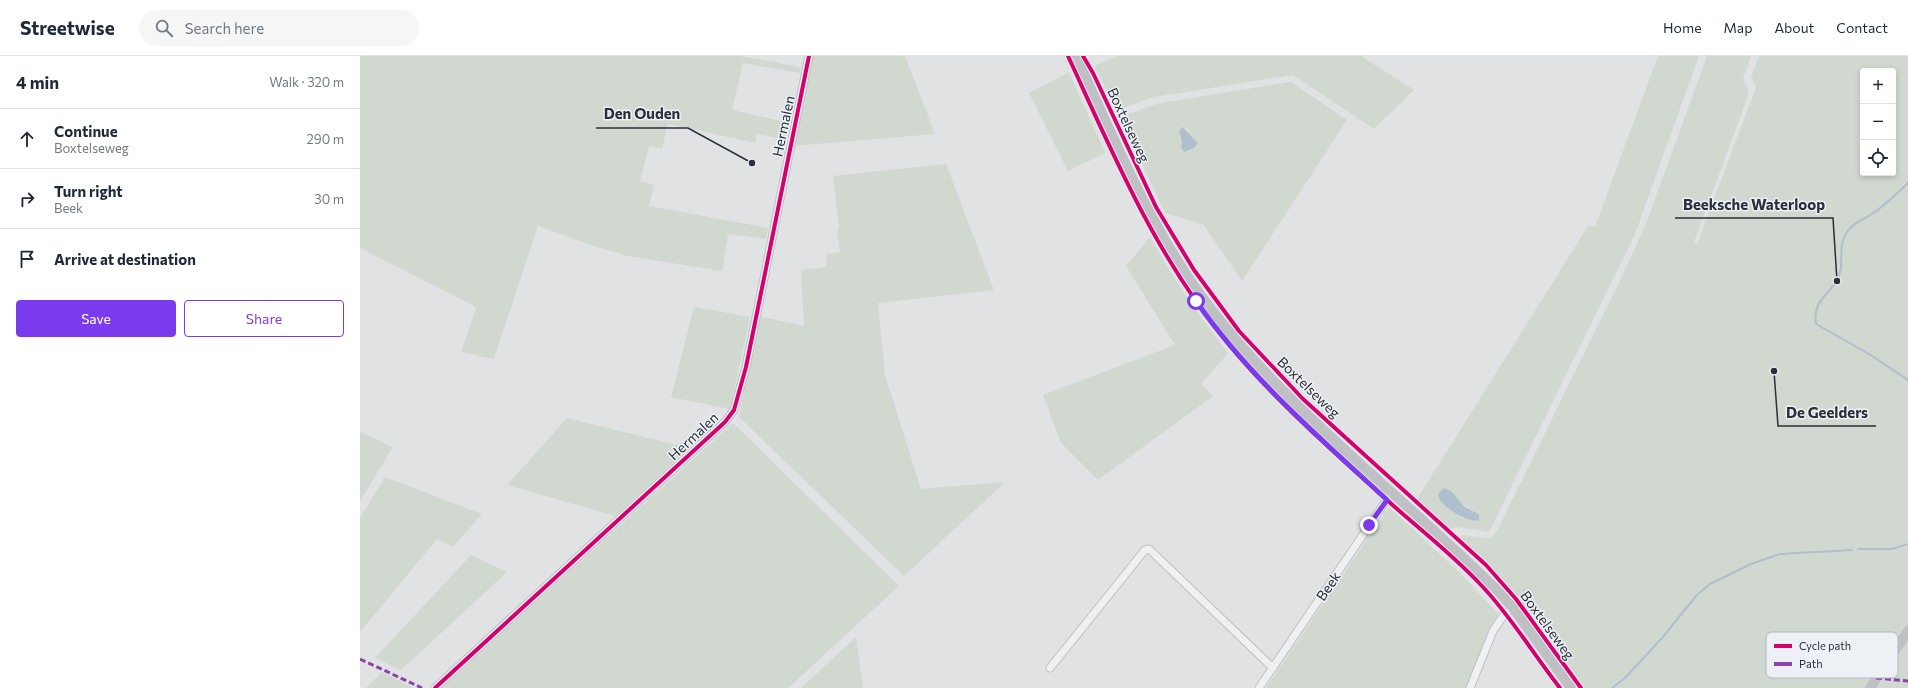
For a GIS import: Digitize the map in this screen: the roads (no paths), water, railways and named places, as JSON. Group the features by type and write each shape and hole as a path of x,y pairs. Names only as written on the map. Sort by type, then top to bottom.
{"main road":[{"name":"Boxtelseweg","path":"1076,56 1150,212 1187,275 1211,308 1238,342 1276,384 1516,606 1571,688"},
{"path":"1898,646 1908,631"},
{"path":"1870,688 1877,678"}],"street":[{"name":"Hermalen","path":"435,688 725,422 734,410 746,367 809,56"},
{"name":"Beek","path":"1259,688 1392,492"},
{"path":"1050,668 1145,550 1150,549 1273,668"},
{"path":"1470,688 1493,631 1505,613 1516,606"}],"water":[{"path":"1183,127 1198,143 1194,148 1184,152 1181,147 1182,141 1179,131"},
{"path":"1444,488 1451,491 1465,507 1479,514 1479,520 1468,519 1454,513 1448,508 1439,498 1438,494"}],"waterway":[{"path":"1908,183 1879,209 1856,223 1848,230 1843,240 1839,277 1821,300 1816,310 1816,324 1869,354 1908,380"},
{"path":"1858,549 1892,549 1908,544"},
{"path":"1612,688 1625,678 1662,638 1696,596 1710,584 1751,564 1780,554 1852,550"}],"place":[{"name":"Den Ouden","path":"752,163"},
{"name":"Beeksche Waterloop","path":"1837,281"},
{"name":"De Geelders","path":"1774,371"}]}
